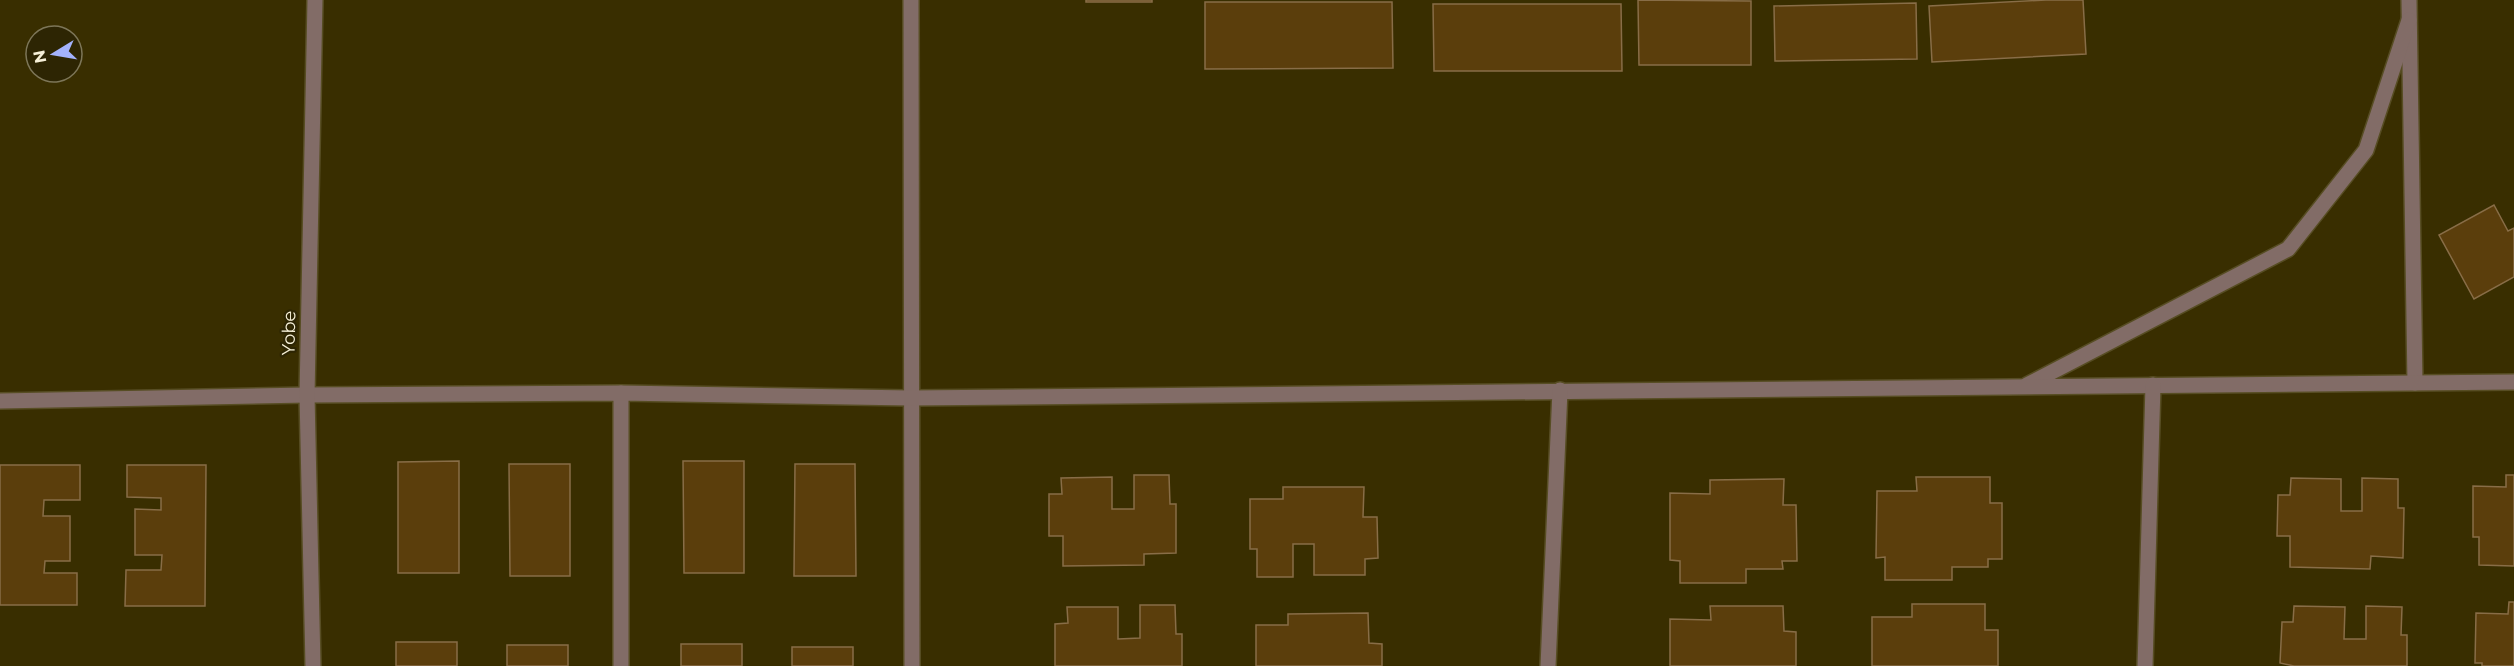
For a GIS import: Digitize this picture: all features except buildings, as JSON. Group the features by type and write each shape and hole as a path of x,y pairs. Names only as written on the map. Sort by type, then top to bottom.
{"street":[{"name":"Yobe","path":"313,666 307,395 315,0"},
{"path":"911,0 912,666"},
{"path":"2409,0 2415,383"},
{"path":"2024,386 2288,249 2366,150 2409,20"},
{"path":"0,401 307,395 621,393 910,398 2514,382"},
{"path":"2145,666 2153,385"},
{"path":"1548,666 1560,390"},
{"path":"621,393 621,666"}]}
